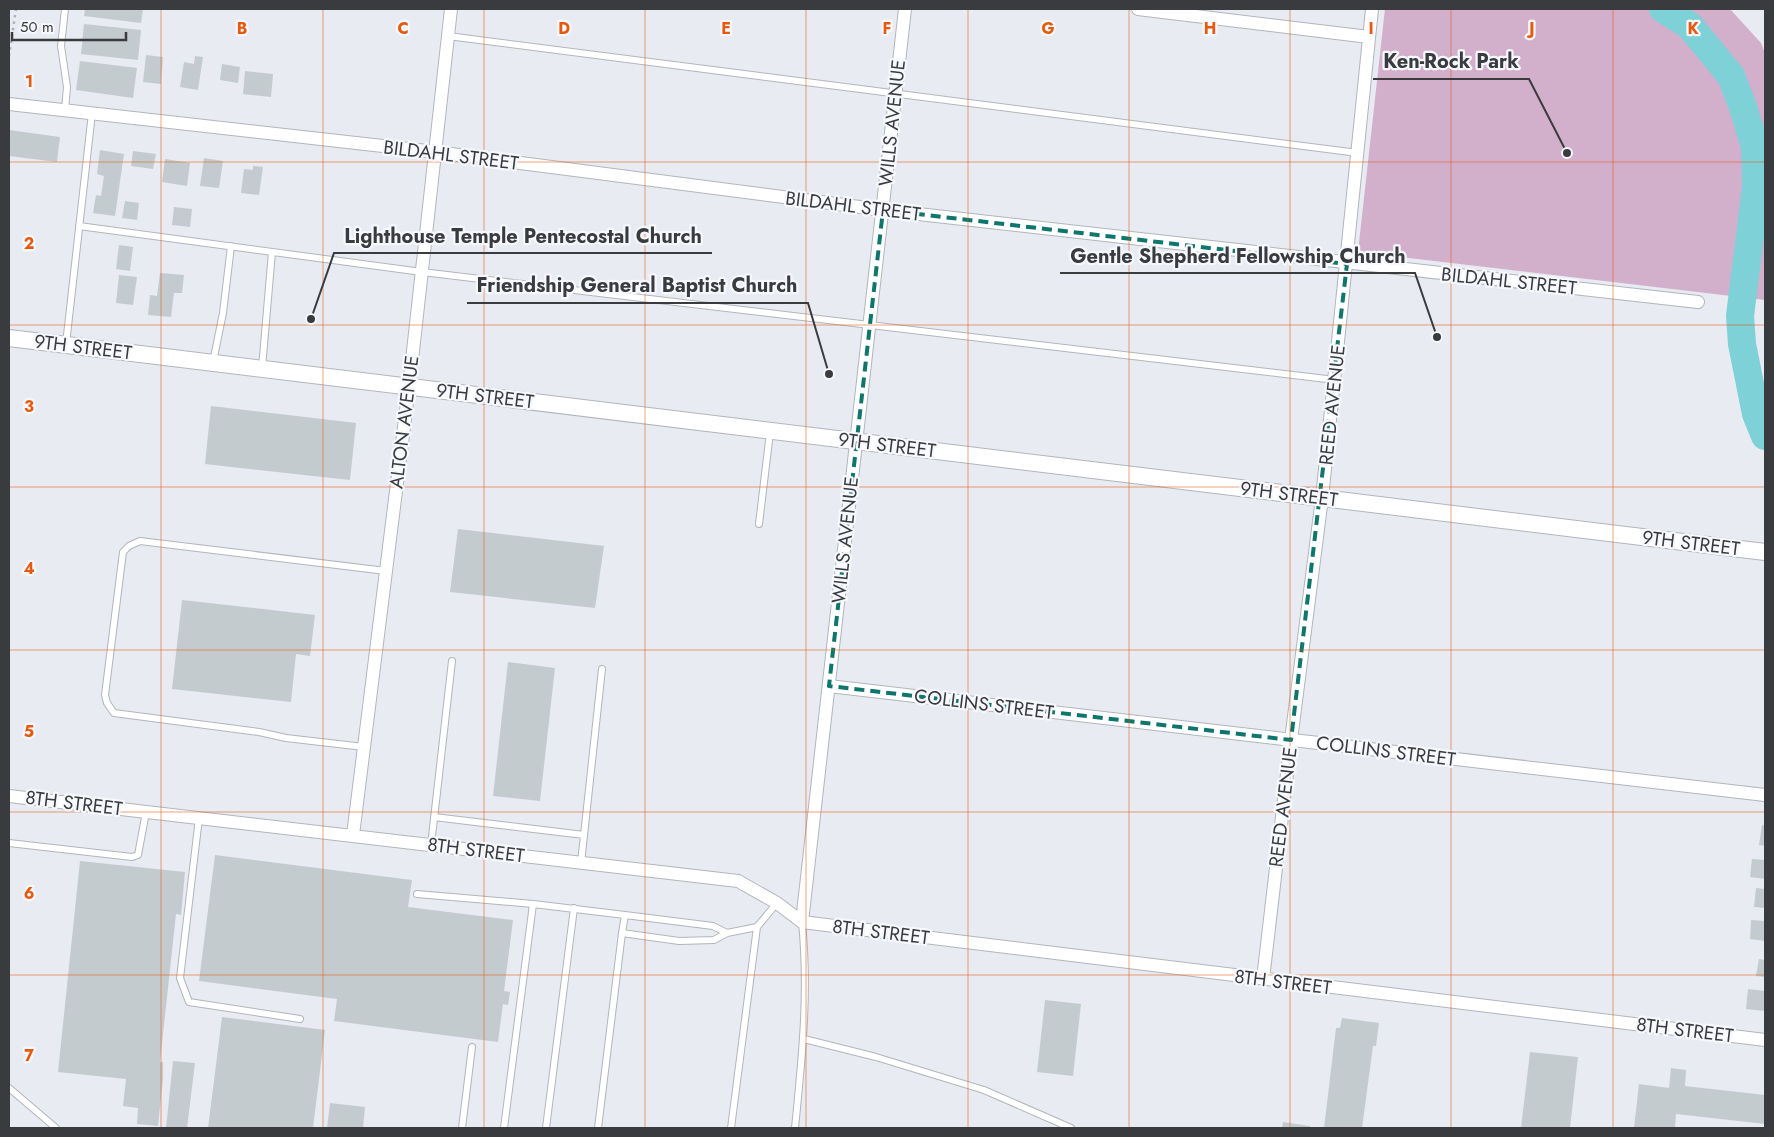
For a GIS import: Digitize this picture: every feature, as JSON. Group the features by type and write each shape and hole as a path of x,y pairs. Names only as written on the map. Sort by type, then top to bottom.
{"street":[{"name":"ALTON AVENUE","path":"353,836 422,272 451,9"},
{"name":"WILLS AVENUE","path":"802,922 905,9"},
{"path":"1138,9 1369,37"},
{"name":"REED AVENUE","path":"1263,979 1322,498 1372,9"},
{"name":"BILDAHL STREET","path":"9,104 436,152 883,210 1347,264 1698,302"},
{"name":"9TH STREET","path":"9,338 1765,552"},
{"name":"COLLINS STREET","path":"829,686 1765,795"},
{"name":"8TH STREET","path":"9,796 738,881 777,902 802,922 1765,1040"}],"lane":[{"path":"64,110 67,87 61,46 65,9"},
{"path":"448,36 1358,152"},
{"path":"66,345 92,113"},
{"path":"79,226 422,272 1335,380"},
{"path":"213,363 223,313 231,246"},
{"path":"262,369 272,252"},
{"path":"759,524 771,431"},
{"path":"364,747 286,738 259,732 114,713 107,703 105,695 123,552 129,546 140,541 386,571"},
{"path":"431,845 452,661"},
{"path":"581,862 602,669"},
{"path":"9,842 132,857 138,856 146,812"},
{"path":"434,817 584,835"},
{"path":"199,818 180,978 189,1002 300,1019"},
{"path":"417,894 574,908 713,926 727,933"},
{"path":"731,1128 757,927 777,902"},
{"path":"504,1128 533,904"},
{"path":"546,1128 574,908"},
{"path":"598,1128 625,915"},
{"path":"795,1128 804,1039 806,961 802,922"},
{"path":"622,933 679,941 714,940 727,933 757,927"},
{"path":"804,1039 876,1057 984,1090 1072,1128"},
{"path":"462,1128 472,1047"},
{"path":"9,1088 56,1128"}],"path":[{"path":"9,56 16,9"}],"highlighted area":[{"path":"883,210 1347,264 1291,740 829,686"}],"shaded area":[{"path":"1385,9 1730,9 1761,43 1765,53 1765,300 1358,252"}],"building":[{"path":"85,9 143,9 141,23 84,16"},
{"path":"84,24 141,30 138,60 81,54"},
{"path":"146,55 163,57 161,84 143,82"},
{"path":"195,56 203,57 198,90 180,87 184,62 194,64"},
{"path":"80,61 137,68 133,98 76,90"},
{"path":"222,64 240,67 238,83 220,80"},
{"path":"245,71 273,74 271,97 243,94"},
{"path":"9,130 60,137 57,162 9,156"},
{"path":"100,150 124,154 115,216 93,213 96,195 101,196 104,176 97,174"},
{"path":"133,151 156,154 153,169 131,166"},
{"path":"204,158 223,161 219,188 200,186"},
{"path":"165,159 190,163 187,186 162,182"},
{"path":"253,166 263,167 259,195 241,193 244,169 253,170"},
{"path":"125,201 139,203 137,220 122,218"},
{"path":"174,207 192,209 190,227 172,225"},
{"path":"119,245 133,247 130,271 116,269"},
{"path":"160,273 184,275 182,293 174,293 171,317 148,315 150,295 157,296"},
{"path":"119,275 137,277 133,305 116,303"},
{"path":"211,406 356,423 350,480 205,464"},
{"path":"458,529 604,546 595,608 450,592"},
{"path":"182,600 315,615 310,656 296,654 291,702 172,689"},
{"path":"508,662 555,668 540,801 493,796"},
{"path":"1762,825 1765,826 1765,846 1759,845"},
{"path":"215,855 412,880 408,907 513,920 504,991 510,992 508,1005 503,1004 498,1042 334,1021 337,999 199,981"},
{"path":"1752,859 1765,860 1765,879 1750,877"},
{"path":"80,861 185,872 181,915 176,914 160,1062 163,1062 163,1079 158,1126 137,1124 138,1108 123,1106 126,1079 58,1072"},
{"path":"1756,888 1765,889 1765,908 1754,907"},
{"path":"1751,920 1765,921 1765,941 1750,939"},
{"path":"1759,959 1765,960 1765,977 1756,976"},
{"path":"1748,989 1765,991 1765,1011 1746,1009"},
{"path":"1045,1000 1081,1004 1073,1076 1037,1072"},
{"path":"222,1017 325,1030 313,1128 208,1128"},
{"path":"1342,1018 1379,1023 1376,1046 1373,1046 1362,1128 1324,1128 1336,1028 1340,1028"},
{"path":"1530,1052 1578,1057 1570,1128 1521,1128"},
{"path":"173,1061 195,1063 187,1128 166,1128"},
{"path":"1671,1068 1686,1070 1685,1086 1765,1095 1765,1124 1676,1114 1675,1128 1634,1128 1639,1084 1669,1088"},
{"path":"330,1103 365,1107 363,1128 327,1128"},
{"path":"1283,1122 1310,1126 1310,1128 1282,1128"}],"waterway":[{"path":"1663,9 1690,26 1731,76 1755,147 1756,187 1740,316 1742,344 1756,414 1765,436"}],"place":[{"name":"Ken-Rock Park","path":"1567,153"},
{"name":"Lighthouse Temple Pentecostal Church","path":"311,319"},
{"name":"Gentle Shepherd Fellowship Church","path":"1437,337"},
{"name":"Friendship General Baptist Church","path":"829,374"}]}
